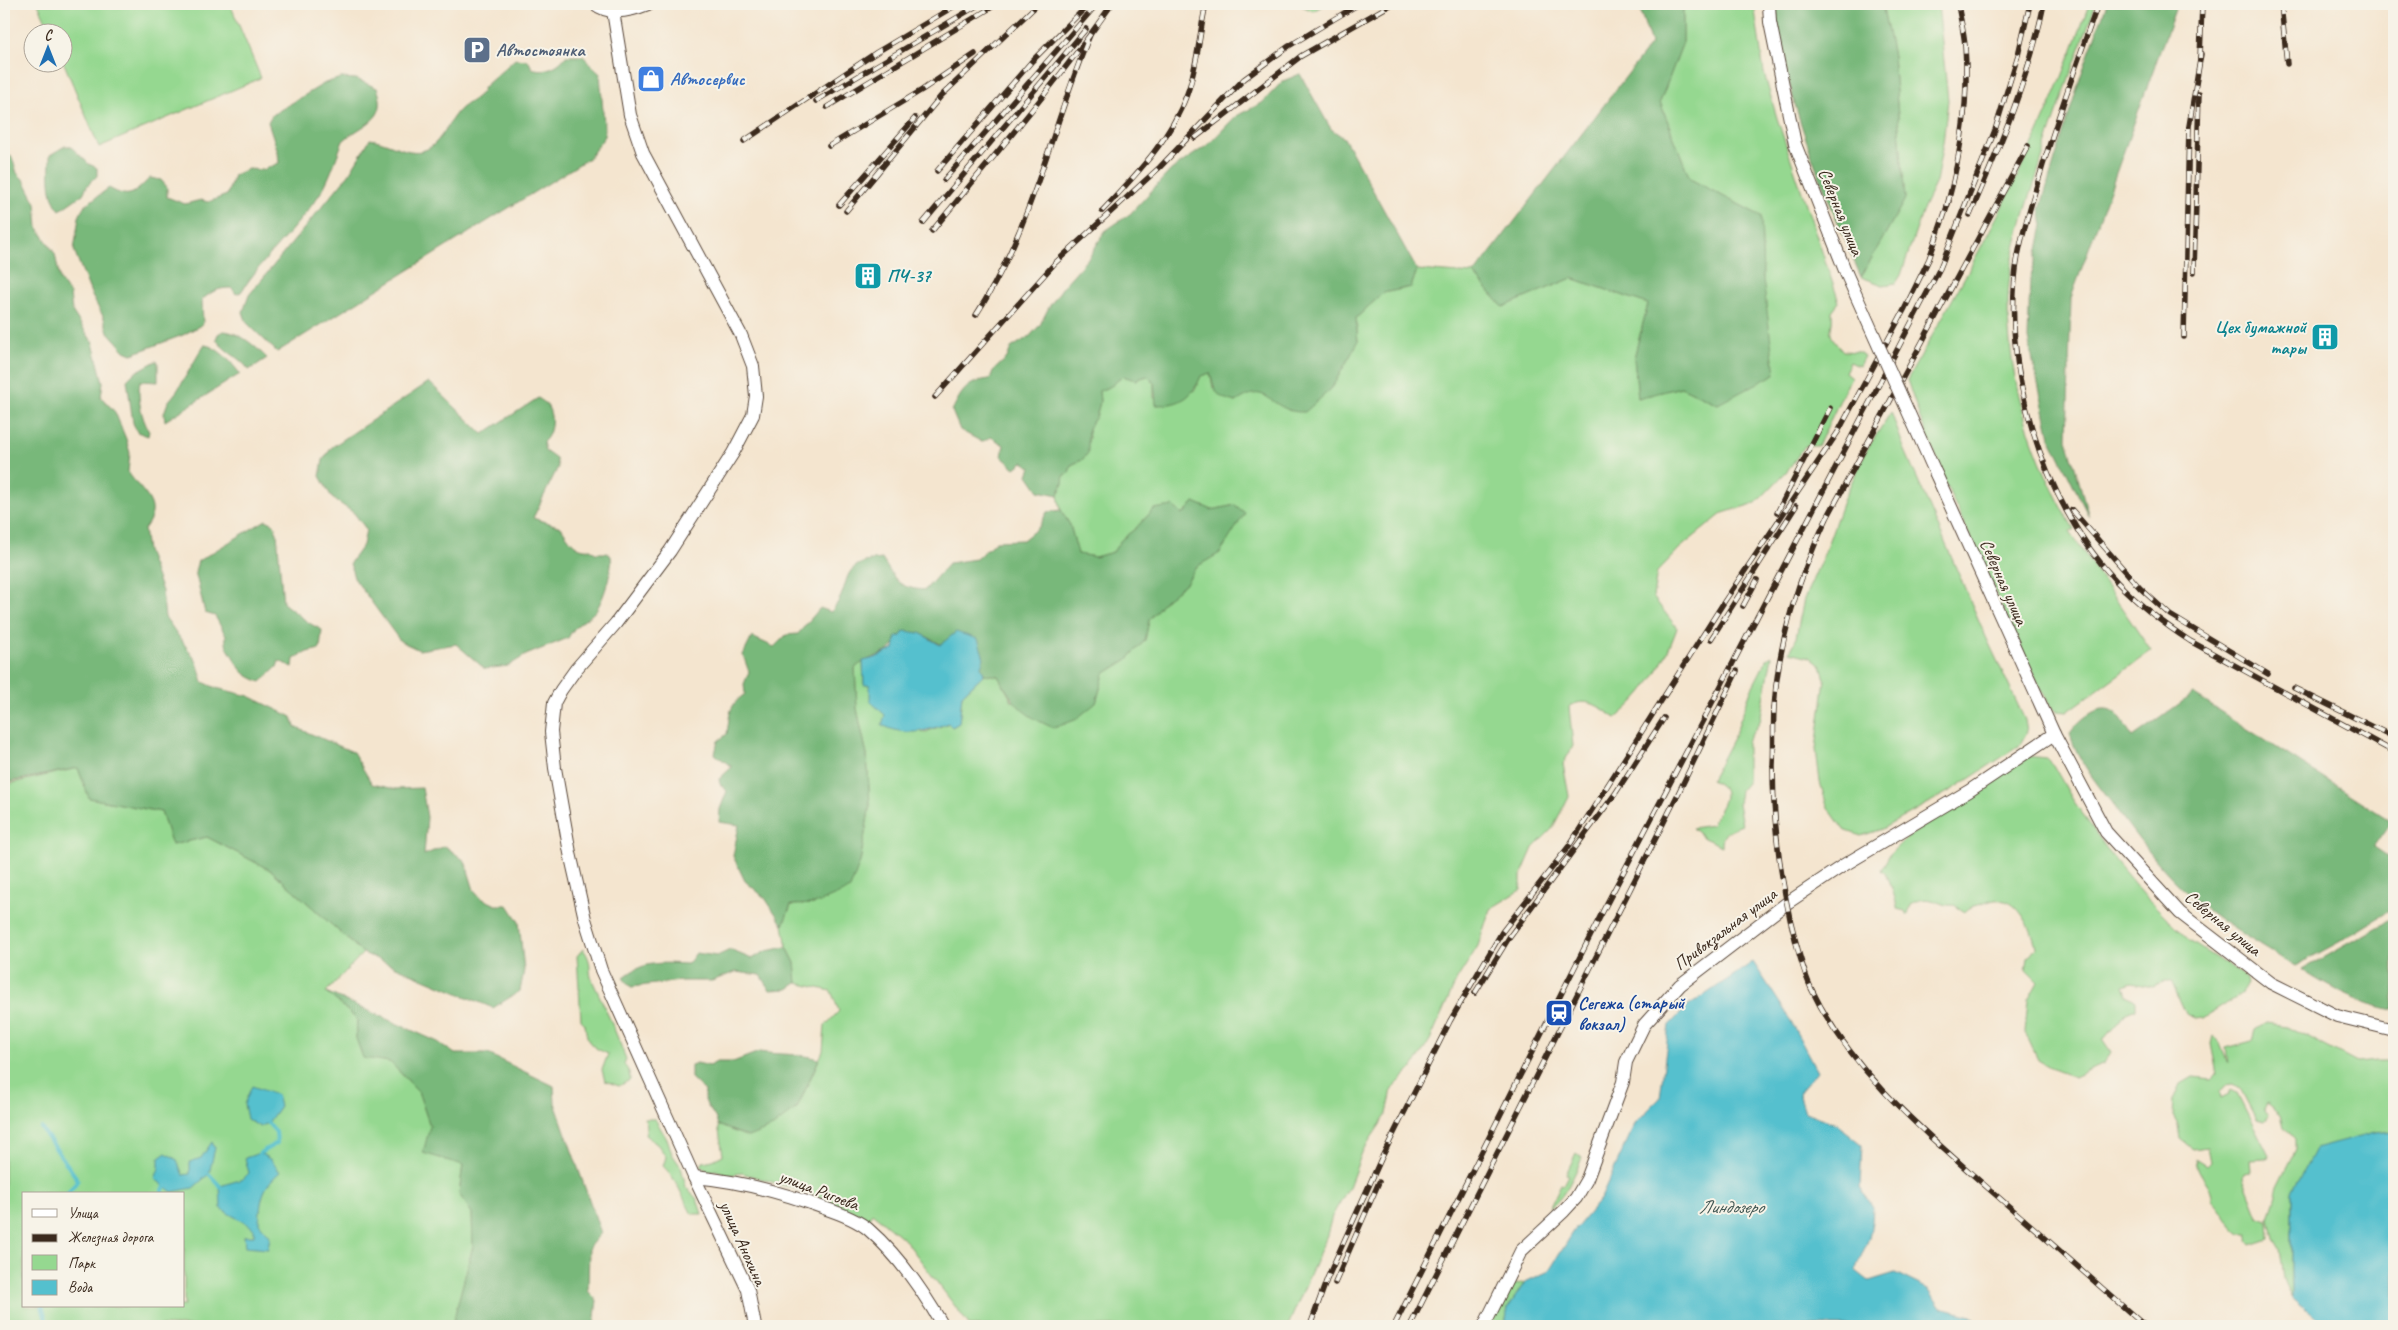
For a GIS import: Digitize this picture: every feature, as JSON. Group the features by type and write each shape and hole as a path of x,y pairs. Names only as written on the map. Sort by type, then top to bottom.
{"street":[{"path":"594,4 600,8 613,11 628,11 648,4"},
{"name":"Северная улица","path":"1769,4 1770,22 1795,144 1846,272 2054,734 2106,832 2180,913 2271,983 2337,1016 2394,1030"},
{"name":"улица Анохина","path":"613,11 630,115 643,153 740,336 753,366 755,382 753,415 733,453 670,550 616,623 576,669 561,690 554,703 551,717 555,768 568,844 585,918 601,970 694,1177 748,1290 755,1326"},
{"name":"Привокзальная улица","path":"1484,1326 1521,1251 1576,1198 1587,1179 1623,1082 1626,1062 1644,1025 1680,985 1787,904 1844,865 1969,791 2054,734"},
{"name":"улица Ригоева","path":"694,1177 729,1180 780,1192 844,1215 867,1228 906,1270 943,1326"}],"green space":[{"path":"38,4 230,4 261,78 99,147 68,72 72,72 72,22 46,22"},
{"path":"1298,4 1326,4 1313,11"},
{"path":"1638,4 1683,4 1683,42 1660,102 1690,179 1761,216 1763,279 1775,374 1718,404 1681,387 1638,398 1634,358 1648,304 1572,278 1503,307 1474,274 1651,44"},
{"path":"1683,4 1754,4 1764,73 1777,118 1839,302 1832,311 1831,335 1843,351 1859,352 1864,356 1859,366 1850,362 1845,372 1851,377 1818,446 1805,446 1787,471 1756,503 1723,513 1680,548 1657,572 1653,597 1677,628 1660,666 1645,689 1616,718 1593,704 1581,702 1569,707 1573,746 1563,764 1569,796 1552,829 1533,848 1521,876 1521,890 1490,909 1478,946 1457,979 1430,1040 1411,1070 1392,1089 1387,1114 1363,1150 1349,1187 1332,1216 1327,1235 1288,1326 970,1326 906,1241 872,1213 867,1221 809,1193 742,1173 730,1175 715,1170 709,1172 701,1166 703,1162 723,1155 718,1125 748,1137 797,1108 823,1051 825,1026 839,1011 831,991 797,983 795,963 787,947 783,925 791,905 815,904 860,862 870,805 867,755 857,709 855,668 863,661 864,684 870,685 923,733 949,723 952,727 959,723 962,695 984,674 998,676 1012,701 1096,703 1104,674 1128,659 1145,640 1149,620 1164,601 1186,583 1196,567 1220,552 1244,513 1235,505 1212,510 1194,502 1183,515 1154,509 1136,528 1121,540 1113,552 1095,557 1078,554 1070,525 1061,510 1058,495 1063,483 1063,475 1069,473 1071,465 1082,460 1089,438 1088,428 1096,417 1100,402 1099,391 1111,386 1123,376 1135,380 1147,376 1154,383 1154,398 1195,390 1201,375 1210,373 1213,387 1236,402 1246,394 1255,393 1271,398 1290,411 1331,389 1358,342 1356,318 1383,293 1411,287 1417,270 1474,274 1503,307 1572,278 1648,304 1634,358 1638,398 1681,387 1718,404 1763,279 1761,216 1690,179 1660,102 1683,42"},
{"path":"1775,4 1882,4 1893,56 1905,199 1861,277 1833,211 1796,109 1780,39"},
{"path":"1882,4 1938,4 1948,100 1936,182 1924,207 1901,275 1896,283 1883,285 1861,277 1905,199 1893,56"},
{"path":"2089,4 2096,4 2051,130 2023,219 2011,267 2008,300 2009,330 2012,360 2025,419 2046,476 2074,529 2070,532 2151,651 2067,712 2056,711 2049,704 2028,663 1942,476 1942,470 1920,418 1907,380 1983,243 2030,149 2052,101"},
{"path":"2107,4 2177,4 2071,298 2067,439 2089,517 2050,437 2028,339 2030,279 2043,225 2040,209 2081,75"},
{"path":"566,56 583,56 600,74 605,136 589,158 277,352 247,323 243,312 249,295 349,174 370,139 406,150 422,151 438,140 458,111 480,94 484,87 515,59 528,60 532,68 542,70 556,66"},
{"path":"1300,74 1331,129 1344,138 1417,270 1411,287 1383,293 1356,318 1358,342 1331,389 1305,412 1295,412 1259,394 1253,394 1236,402 1224,398 1217,393 1210,373 1201,376 1194,390 1184,399 1172,404 1156,405 1154,383 1147,376 1135,380 1123,376 1111,386 1099,391 1100,402 1096,417 1088,428 1088,453 1082,460 1071,465 1069,473 1064,475 1058,495 1039,491 1028,475 1031,467 1023,462 1015,468 1002,457 1004,445 991,437 982,442 960,430 952,411 962,393 976,382 990,379 993,371 1007,358 1011,348 1030,336 1040,325 1049,307 1065,284 1090,256 1105,231 1130,214 1171,170 1209,144 1236,116 1262,103 1283,81"},
{"path":"341,78 356,79 377,88 380,108 372,120 343,141 325,185 308,210 241,292 236,294 232,288 219,289 202,300 203,324 183,335 132,354 125,351 108,332 104,318 92,296 74,250 79,217 84,206 109,188 116,192 128,194 136,191 150,178 161,180 167,187 167,197 185,204 201,200 208,202 227,195 234,175 248,169 263,170 279,163 278,152 268,122 272,115 325,83"},
{"path":"65,146 70,146 89,164 97,168 97,176 87,186 83,194 60,210 51,191 50,155"},
{"path":"4,154 12,157 17,173 24,180 36,203 38,228 55,254 60,280 70,294 72,311 93,343 103,382 101,397 115,412 126,439 130,453 128,472 152,506 150,520 144,529 147,551 162,591 165,617 197,662 203,682 216,688 249,696 292,717 295,727 353,752 372,784 395,789 422,788 427,817 424,855 445,846 465,861 474,890 481,898 496,905 508,905 519,922 524,970 520,991 493,1008 363,953 272,871 207,837 172,845 161,812 89,798 78,768 4,783"},
{"path":"223,331 241,337 267,358 249,370 219,344 216,339 218,334"},
{"path":"204,345 220,352 240,374 165,421 164,413 168,402 177,391"},
{"path":"156,361 158,362 158,382 140,381 139,387 140,407 149,431 148,436 137,432 133,423 127,380 134,373"},
{"path":"429,382 483,434 538,398 545,403 550,411 551,421 550,430 543,442 545,451 556,459 558,467 533,518 561,527 573,543 581,548 591,549 595,553 607,553 611,556 611,568 605,592 593,614 574,628 568,638 526,655 508,666 485,669 456,644 419,650 400,641 354,578 350,563 363,545 366,529 354,513 332,498 320,476 323,460 332,447"},
{"path":"1891,412 1904,448 1986,637 2025,720 2027,732 2019,746 1955,788 1882,829 1861,836 1844,830 1827,806 1820,782 1816,749 1825,679 1821,666 1810,657 1790,652 1795,642 1804,599 1824,554 1843,501 1866,451"},
{"path":"1194,502 1212,510 1235,505 1245,513 1220,553 1196,567 1186,583 1164,601 1149,620 1145,640 1128,659 1104,674 1096,703 1075,720 1054,728 1034,718 1014,702 998,676 984,674 981,666 920,633 901,636 891,649 861,663 855,668 857,709 867,755 870,805 860,862 850,889 815,904 791,905 783,925 765,898 745,881 733,856 739,825 719,822 720,809 727,791 720,784 719,779 732,767 715,754 718,741 727,734 735,702 745,694 744,684 749,672 743,655 752,637 774,647 786,635 798,634 820,608 831,612 838,602 851,571 857,565 882,559 895,578 903,585 925,590 949,563 976,559 996,541 1023,540 1039,527 1047,512 1061,510 1070,525 1078,554 1095,557 1113,552 1121,540 1136,528 1154,509 1173,506 1183,515"},
{"path":"266,520 274,524 277,533 283,603 309,623 322,630 320,649 307,652 294,659 293,667 279,661 277,667 261,682 246,675 240,669 228,648 226,636 215,616 205,613 195,571 198,561"},
{"path":"1772,656 1760,721 1747,742 1747,783 1740,791 1738,803 1742,825 1725,834 1722,846 1704,838 1692,828 1712,825 1722,806 1725,795 1724,789 1711,780 1735,734 1751,690 1767,659"},
{"path":"2193,694 2391,821 2373,847 2394,861 2394,908 2341,941 2295,966 2219,919 2196,901 2172,878 2140,841 2093,778 2077,752 2070,734 2077,724 2089,714 2102,709 2108,709 2120,717 2133,737"},
{"path":"2027,756 2046,758 2053,765 2073,800 2114,859 2144,895 2191,942 2239,973 2246,979 2247,984 2241,994 2203,1018 2195,1019 2186,1014 2171,981 2164,981 2153,987 2132,983 2124,986 2127,995 2136,1001 2136,1009 2126,1013 2103,1040 2111,1052 2104,1063 2074,1077 2057,1071 2038,1060 2025,1032 2028,1000 2038,982 2026,970 2028,958 2036,948 2033,935 2026,920 2016,908 2005,901 1996,900 1973,906 1965,912 1954,905 1924,899 1911,904 1908,915 1905,911 1897,909 1888,878 1881,870 1890,854 1903,841"},
{"path":"78,768 89,798 161,812 172,845 207,837 272,871 363,953 326,992 357,1019 356,1038 363,1057 390,1062 418,1091 430,1126 463,1164 459,1194 472,1213 473,1246 452,1326 4,1326 4,785"},
{"path":"2394,918 2394,1010 2369,1004 2346,995 2302,970"},
{"path":"787,947 795,963 797,983 788,989 770,990 761,975 735,972 712,981 680,981 631,987 623,978 646,965 662,963 688,964 696,953 717,956 730,950 752,959 766,951"},
{"path":"583,949 588,959 591,978 626,1059 624,1064 629,1072 630,1080 619,1086 605,1081 602,1070 608,1054 590,1044 585,1024 581,1020 577,956"},
{"path":"326,992 438,1042 455,1054 488,1054 554,1086 555,1103 601,1233 589,1247 588,1291 597,1300 594,1326 452,1326 473,1246 472,1213 459,1194 463,1165 423,1153 430,1126 418,1091 390,1062 363,1058 356,1038 357,1019"},
{"path":"2266,1023 2287,1026 2357,1063 2389,1061 2394,1064 2394,1131 2375,1133 2292,1192 2292,1298 2283,1279 2279,1249 2273,1239 2269,1219 2278,1186 2296,1150 2296,1140 2284,1127 2281,1115 2267,1104 2264,1110 2269,1116 2265,1121 2256,1119 2241,1090 2233,1084 2225,1085 2220,1091 2221,1098 2229,1094 2231,1090 2237,1093 2269,1156 2264,1159 2250,1160 2251,1172 2244,1173 2243,1178 2258,1216 2268,1220 2269,1239 2251,1245 2248,1241 2249,1235 2241,1235 2229,1223 2212,1200 2212,1195 2199,1170 2196,1159 2207,1166 2211,1162 2208,1147 2193,1149 2180,1139 2178,1125 2173,1116 2174,1100 2181,1084 2193,1077 2212,1079 2217,1074 2211,1044 2213,1036 2219,1041 2228,1064 2226,1048 2252,1041 2255,1030"},
{"path":"759,1052 819,1059 797,1108 773,1127 748,1137 718,1125 705,1101 705,1091 691,1078 691,1065 697,1063 710,1066 716,1062 733,1062"},
{"path":"645,1119 655,1119 668,1141 672,1154 681,1167 686,1187 697,1199 702,1214 692,1214 676,1182 663,1166 666,1157 658,1145 645,1135 647,1127"},
{"path":"1576,1153 1582,1158 1576,1172 1569,1186 1549,1209 1561,1184 1564,1185 1569,1175 1566,1174"},
{"path":"1525,1282 1508,1308 1506,1326 1487,1326 1502,1288"}],"water":[{"path":"904,631 920,633 940,645 956,632 978,639 984,658 981,666 984,674 962,695 959,723 952,727 948,723 915,732 891,729 882,725 885,715 870,701 870,685 864,685 863,661 875,658 894,649 896,637 901,636"},
{"name":"Линдозеро","path":"1753,962 1785,1011 1817,1071 1799,1093 1805,1112 1837,1124 1862,1144 1860,1187 1873,1207 1869,1238 1855,1270 1869,1281 1895,1273 1928,1289 1941,1308 1971,1316 1983,1326 1506,1326 1508,1308 1525,1282 1549,1271 1574,1231 1601,1198 1636,1122 1660,1098 1669,1025 1687,1007"},
{"path":"252,1086 277,1095 280,1106 268,1123 260,1127 247,1119 244,1104"},
{"path":"2394,1131 2394,1326 2325,1326 2292,1298 2292,1192 2315,1149 2375,1133"},
{"path":"212,1142 215,1148 209,1174 193,1188 172,1192 155,1179 159,1168 159,1158 166,1153 177,1160 183,1175 190,1174 190,1162 201,1158"},
{"path":"260,1153 271,1160 280,1172 269,1183 263,1195 260,1208 259,1223 270,1236 268,1249 245,1247 244,1236 254,1236 254,1229 221,1208 220,1186 243,1179 249,1173 245,1158"}],"waterway":[{"path":"260,1153 277,1143 276,1132 268,1123"},
{"path":"41,1128 78,1180 69,1192"},
{"path":"209,1174 220,1186"},
{"path":"162,1192 165,1186"},
{"path":"43,1308 46,1320 44,1326"}],"railway":[{"path":"744,141 877,52 958,4"},
{"path":"816,101 980,4"},
{"path":"827,107 997,4"},
{"path":"846,211 941,96 1038,4"},
{"path":"944,180 1097,4"},
{"path":"932,231 1047,91 1112,4"},
{"path":"1102,211 1127,185 1162,142 1180,111 1194,72 1206,4"},
{"path":"935,397 1055,263 1160,167 1244,79 1289,46 1359,4"},
{"path":"1195,138 1301,56 1392,4"},
{"path":"1947,206 1960,147 1965,106 1965,46 1958,4"},
{"path":"1394,1326 1605,907 1940,268 1995,130 2018,55 2030,4"},
{"path":"1970,215 2003,137 2022,85 2044,4"},
{"path":"2098,4 2043,165 2026,221 2018,256 2014,297 2015,341 2021,385 2032,429 2048,472 2067,512 2090,549 2117,582 2152,614 2190,641 2394,752"},
{"path":"2200,59 2202,4"},
{"path":"2281,4 2287,64"},
{"path":"937,171 1032,61 1088,5"},
{"path":"923,223 1086,29"},
{"path":"976,315 1012,248 1090,35"},
{"path":"829,146 922,90 975,54"},
{"path":"2184,337 2189,126 2201,54"},
{"path":"2194,272 2199,94"},
{"path":"839,205 915,118"},
{"path":"2028,146 1827,518 1807,563 1785,635 1776,684 1773,766 1775,824 1786,900 1807,980 1827,1018 1846,1046 1867,1072 1914,1121 2145,1326"},
{"path":"1310,1326 1327,1279 1381,1159 1450,1021 1502,932 1569,846 1724,602 1838,432 1904,310 1929,259 1949,201"},
{"path":"1777,513 1830,408"},
{"path":"1711,639 1796,506"},
{"path":"2072,510 2140,588 2170,615 2268,674"},
{"path":"1743,606 1757,580"},
{"path":"1410,1326 1677,796 1737,671"},
{"path":"2294,688 2394,737"},
{"path":"1475,993 1510,936 1615,794 1664,718"},
{"path":"1335,1283 1379,1182"}],"place":[{"name":"Автостоянка","path":"477,50"},
{"name":"Автосервис","path":"651,79"},
{"name":"ПЧ-37","path":"868,276"},
{"name":"Цех бумажной тары","path":"2325,337"},
{"name":"Сегежа (старый вокзал)","path":"1559,1013"}]}
